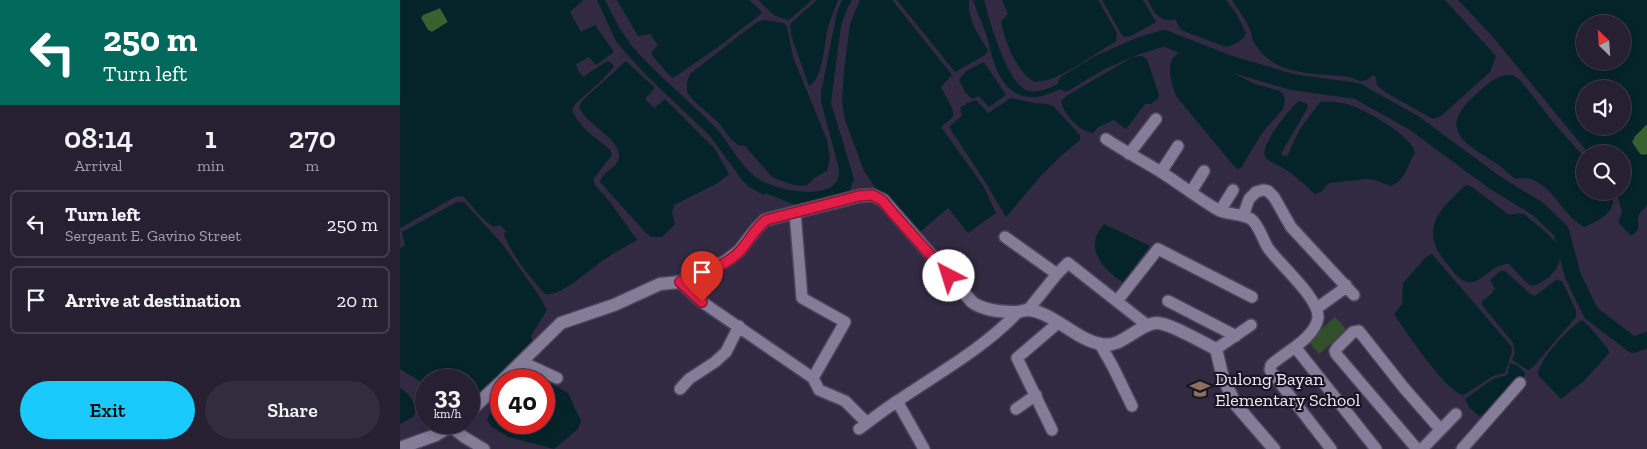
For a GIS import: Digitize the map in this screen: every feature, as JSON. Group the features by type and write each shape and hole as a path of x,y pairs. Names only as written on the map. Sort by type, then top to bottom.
{"street":[{"path":"1129,154 1156,119"},
{"path":"1106,139 1220,211 1252,220 1266,246 1311,298 1317,308 1318,320 1316,325 1296,347 1270,366 1270,370 1331,449"},
{"path":"1161,172 1178,146"},
{"path":"1190,192 1204,171"},
{"path":"1220,211 1234,190"},
{"path":"1243,216 1249,198 1256,192 1268,191 1274,197 1291,227 1354,295"},
{"path":"515,369 561,323 614,305 660,284 680,282 726,262 739,252 757,228 766,220 859,196 872,195 882,200 972,302 982,308 1023,311 1058,323 1100,344 1107,345 1134,334 1147,325 1158,322 1216,349 1225,383 1236,405 1274,449"},
{"path":"795,212 802,298 845,322 813,378"},
{"path":"1005,238 1057,274"},
{"path":"1117,301 1158,249 1252,297"},
{"path":"680,282 702,302 813,378 819,390 845,401 863,426 968,354 1006,325 1023,311 1068,263 1147,325"},
{"path":"1317,308 1346,288 1346,285"},
{"path":"1168,301 1236,336"},
{"path":"1052,430 1017,358 1058,323"},
{"path":"1216,349 1251,325"},
{"path":"680,389 689,379 715,362 726,352 739,326"},
{"path":"1417,449 1336,354 1337,348 1353,332 1359,331 1404,388 1440,429"},
{"path":"1100,344 1132,406"},
{"path":"1296,347 1376,449"},
{"path":"522,362 557,378"},
{"path":"1462,449 1520,382"},
{"path":"480,402 490,392"},
{"path":"1016,409 1036,395"},
{"path":"897,401 924,449"},
{"path":"1422,449 1456,414"},
{"path":"400,448 438,434"},
{"path":"462,434 484,449"}],"green space":[{"path":"440,8 448,22 432,32 428,30 421,18 423,15"},
{"path":"1647,124 1647,154 1644,155 1640,154 1632,142 1635,136"},
{"path":"1335,317 1347,330 1319,354 1308,341"}],"shaded area":[{"path":"400,0 582,0 570,12 581,32 595,25 614,52 596,65 589,57 576,64 578,70 583,77 607,61 612,63 614,67 575,104 572,110 583,127 610,150 612,155 594,178 594,184 610,202 637,240 606,258 567,287 552,294 545,294 512,251 504,235 506,231 500,225 494,227 485,221 463,196 455,197 400,228","holes":["440,8 448,22 432,32 428,30 421,18 423,15"]},
{"path":"597,0 605,0 620,29 631,45 713,125 753,175 774,186 808,192 831,187 836,183 838,177 839,169 821,101 821,92 837,12 842,0 852,0 841,26 831,103 854,179 850,190 845,194 798,206 765,193 764,195 749,187 710,136 648,77 616,41"},
{"path":"617,0 749,0 761,11 761,14 673,78 652,55 652,52 658,45 650,34 638,36"},
{"path":"758,0 812,0 789,20 775,16"},
{"path":"817,0 838,0 827,31 820,69 814,82 809,86 791,35 790,24"},
{"path":"860,0 892,0 952,75 941,87 953,110 953,117 941,127 984,187 996,213 968,233 948,208 920,232 895,204 876,189 864,171 845,120 842,103 850,24"},
{"path":"897,0 969,0 972,21 988,50 985,55 955,72"},
{"path":"973,0 984,0 1000,51 1014,78 1021,87 1029,91 1043,90 1057,85 1082,69 1085,75 1048,94 1025,97 1015,93 1005,84 997,70"},
{"path":"1002,0 1098,0 1117,33 1116,42 1067,72 1035,82 1017,64 1005,39 1001,22 1008,14"},
{"path":"1102,0 1143,0 1156,22 1131,36 1124,37"},
{"path":"1148,0 1226,0 1236,13 1246,33 1238,42 1226,47 1181,30 1175,19 1166,20 1158,16"},
{"path":"1232,0 1445,0 1496,56 1490,72 1441,116 1433,119 1385,92 1377,85 1376,77 1373,75 1369,79 1362,81 1347,77 1306,73 1282,67 1272,62 1253,41 1246,22"},
{"path":"1458,0 1647,0 1647,124 1635,136 1632,142 1640,154 1647,154 1647,205 1639,215 1637,230 1631,236 1618,222 1622,211 1619,200 1631,200 1631,145 1582,145 1493,37"},
{"path":"764,20 784,23 787,27 793,57 827,140 830,158 827,171 814,178 807,185 790,184 772,177 745,146 738,145 731,139 718,122 693,100 687,92 687,82 690,74 757,22"},
{"path":"1180,53 1206,59 1255,84 1280,91 1284,95 1283,109 1262,133 1241,168 1237,169 1233,165 1176,96 1171,79 1170,66 1175,56"},
{"path":"1142,56 1147,59 1159,95 1151,104 1145,104 1126,129 1114,120 1098,127 1093,133 1088,132 1069,117 1061,101 1068,95 1133,57"},
{"path":"626,61 655,88 645,99 654,108 665,99 715,149 729,174 718,183 674,205 672,213 675,224 662,237 651,237 645,232 600,182 604,175 618,161 618,150 609,137 582,113 579,106 584,99"},
{"path":"984,62 1006,95 989,107 979,96 972,99 965,92 959,80 966,71"},
{"path":"1505,75 1513,75 1521,81 1576,148 1576,200 1613,200 1611,209 1602,218 1584,227 1570,216 1546,188 1529,178 1515,179 1462,138 1458,130 1457,121 1461,111 1471,99 1495,79"},
{"path":"1011,98 1053,106 1080,135 1080,140 1040,177 1006,217 949,127 962,116 960,108 967,103 976,100 988,113"},
{"path":"1299,101 1306,103 1308,107 1282,152 1282,156 1287,156 1300,129 1320,102 1347,104 1375,117 1397,131 1412,146 1415,153 1400,180 1391,186 1366,179 1329,183 1321,192 1315,194 1295,176 1266,158 1265,151 1271,136 1289,111"},
{"path":"1466,185 1472,187 1508,214 1524,214 1551,238 1558,247 1560,260 1550,276 1533,286 1528,284 1509,264 1497,267 1473,282 1465,281 1454,273 1439,253 1434,242 1433,231 1440,212"},
{"path":"457,202 464,202 503,245 538,294 547,310 531,336 533,344 508,369 490,369 490,387 480,397 480,369 415,369 415,378 400,369 400,248 405,246 402,232"},
{"path":"1104,224 1150,246 1123,282 1112,274 1098,258 1095,245 1099,231"},
{"path":"1432,254 1511,346 1512,351 1505,373 1493,376 1464,395 1457,392 1437,373 1394,314 1402,304 1403,283 1427,256"},
{"path":"1500,271 1505,271 1530,294 1535,296 1556,280 1562,281 1576,311 1576,317 1532,368 1528,370 1512,360 1515,353 1513,343 1482,305 1482,302 1495,289 1490,280"},
{"path":"1582,320 1608,349 1609,353 1585,380 1561,399 1538,375 1539,369 1555,345"},
{"path":"1510,363 1518,366 1526,374 1498,404 1485,414 1479,416 1470,408 1465,399 1493,379 1507,375"},
{"path":"555,386 568,393 581,421 578,429 554,449 504,434 555,434"},
{"path":"400,388 406,392 414,403 415,412 413,417 400,424"}],"waterway":[{"path":"1066,83 1099,63 1138,46 1164,38 1228,63 1292,82 1357,91 1414,123 1494,182 1538,209 1561,231 1573,276 1591,313 1633,345 1647,340"}],"place":[{"name":"Dulong Bayan Elementary School","path":"1200,389"}],"route":[{"path":"702,302 680,282 726,262 739,252 757,228 766,220 859,196 872,195 882,200 949,276"}]}
